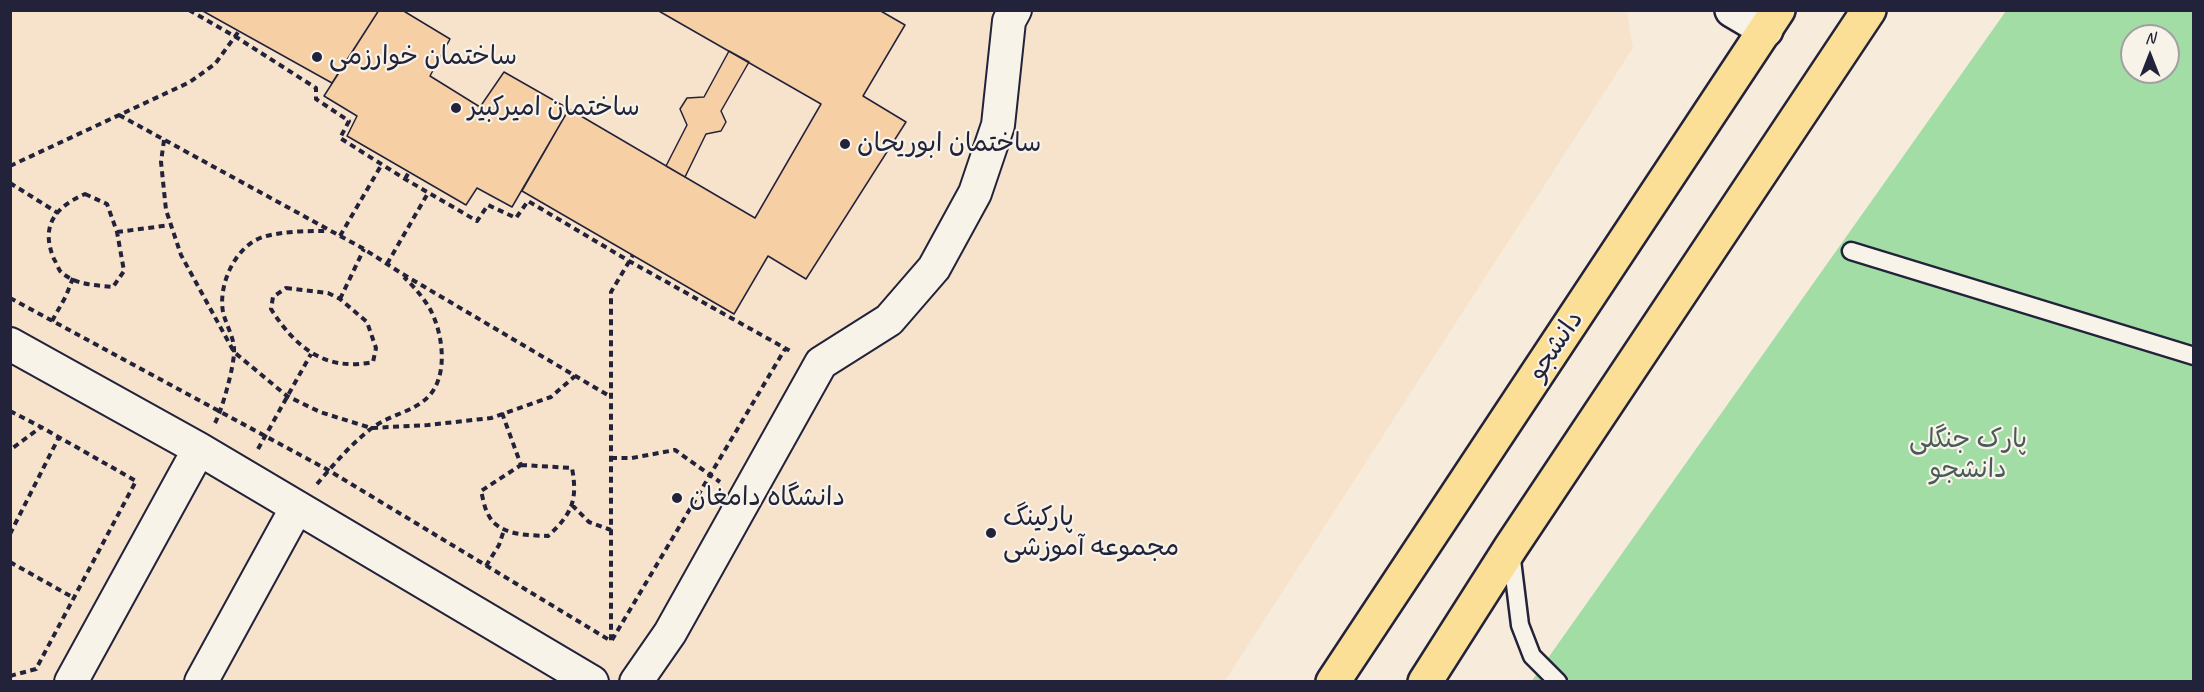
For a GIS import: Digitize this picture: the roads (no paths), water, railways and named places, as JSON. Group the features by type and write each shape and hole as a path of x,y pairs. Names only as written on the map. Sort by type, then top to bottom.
{"main road":[{"path":"1425,681 1511,547 1869,10"},
{"name":"دانشجو","path":"1333,681 1772,20"}],"street":[{"path":"636,681 670,633 821,363 889,320 934,268 975,193 998,125 1009,21 1015,10"},
{"path":"1732,10 1772,20"},
{"path":"10,344 199,449 592,681"},
{"path":"71,681 199,449"},
{"path":"201,681 297,507"}],"lane":[{"path":"1851,251 2193,356"},
{"path":"1511,547 1520,625 1532,656 1558,681"}],"place":[{"name":"ساختمان خوارزمی","path":"317,57"},
{"name":"ساختمان امیرکبیر","path":"456,108"},
{"name":"ساختمان ابوریحان","path":"845,144"},
{"name":"دانشگاه دامغان","path":"677,498"},
{"name":"پارکینگ مجموعه آموزشی","path":"991,533"}],"park label":[{"name":"پارک جنگلی دانشجو","path":"1968,454"}]}
